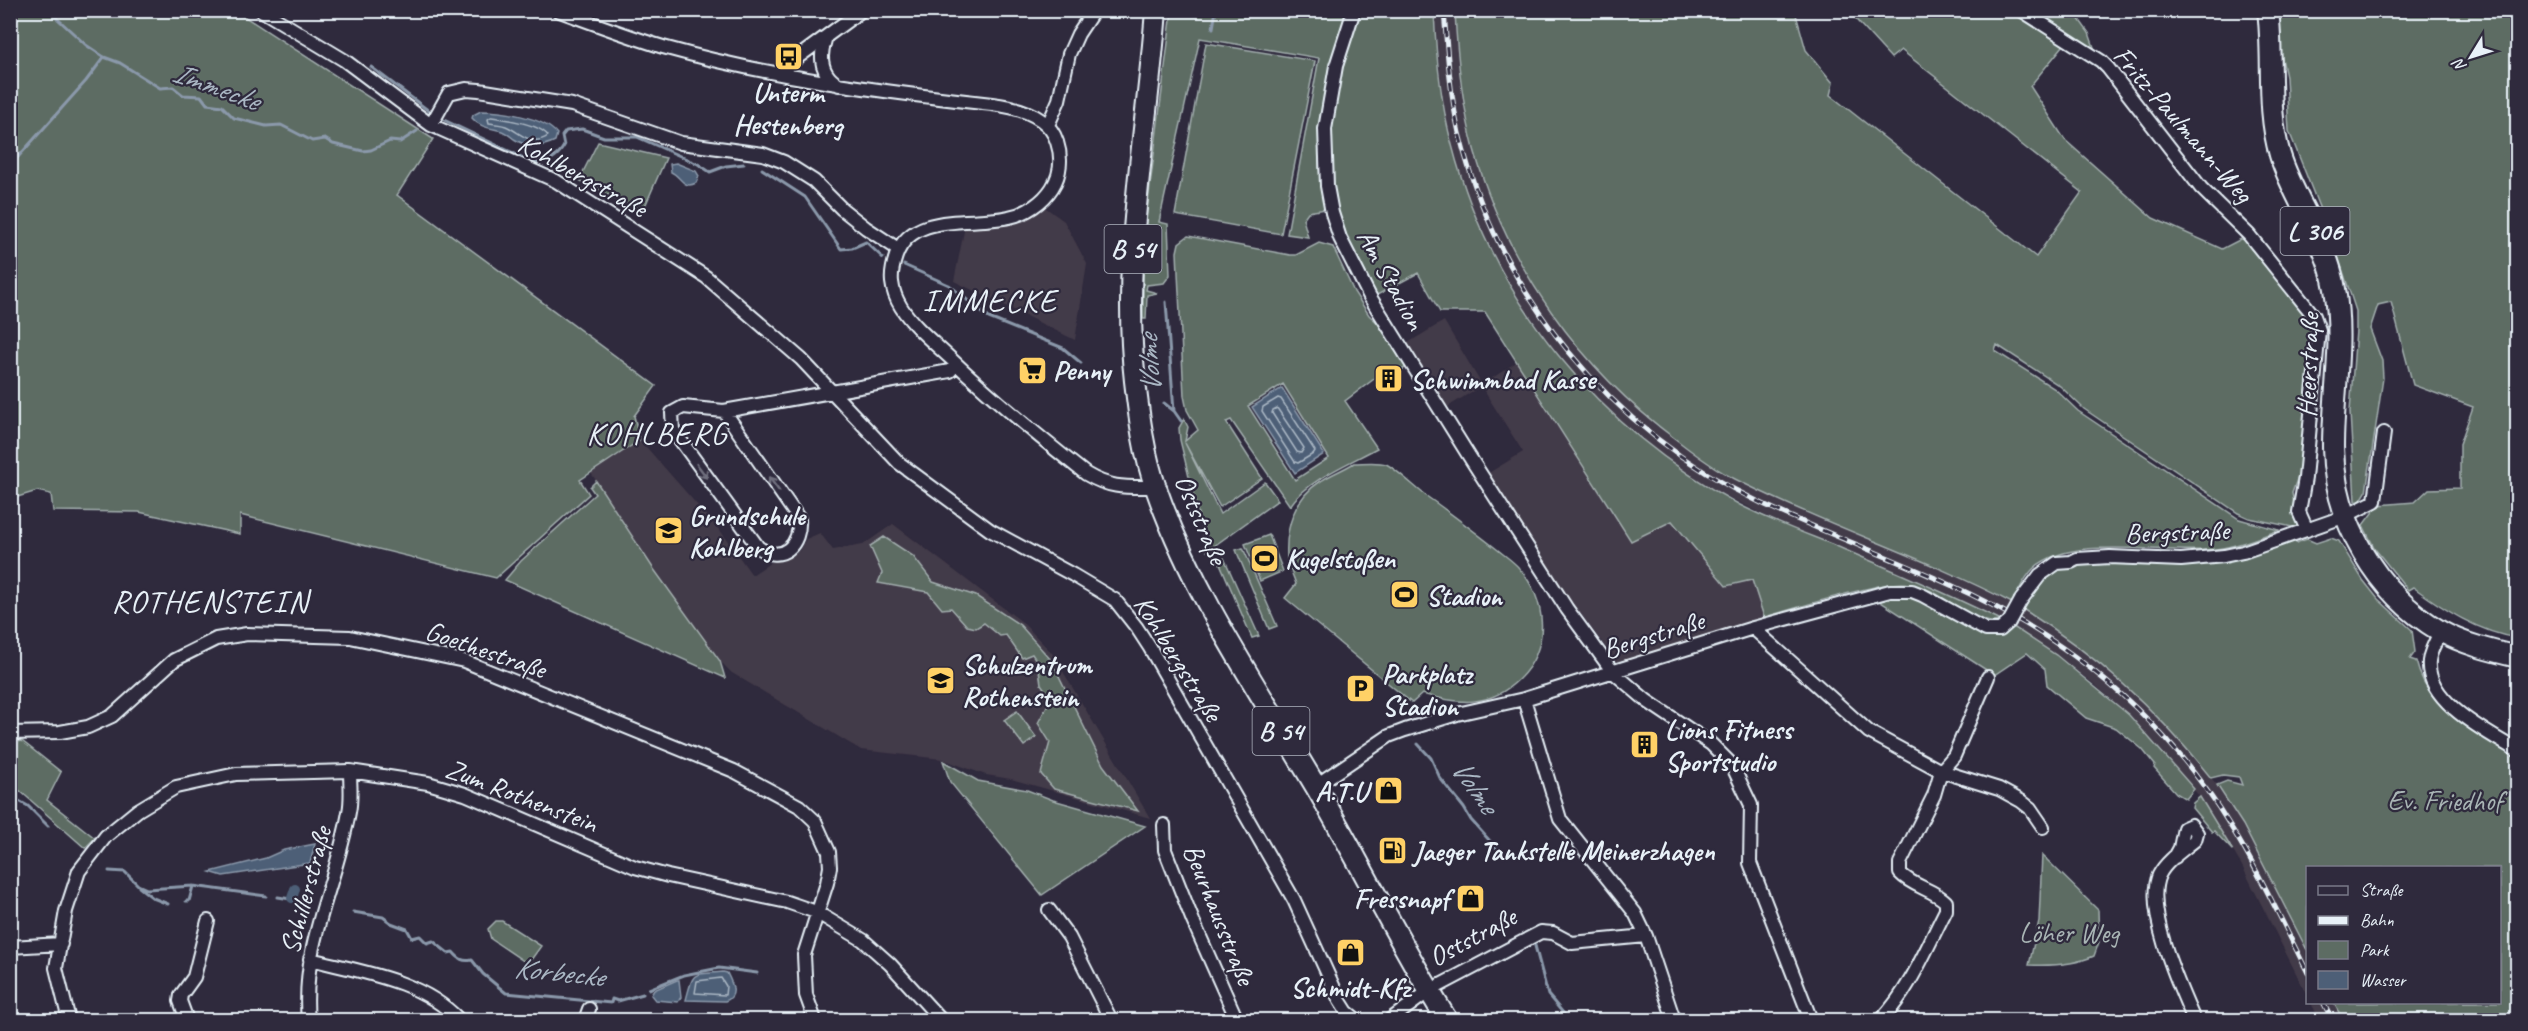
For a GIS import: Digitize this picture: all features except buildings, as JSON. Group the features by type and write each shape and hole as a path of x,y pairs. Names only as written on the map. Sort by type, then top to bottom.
{"main road":[{"name":"Oststraße","path":"1156,10 1134,224 1131,307 1135,382 1155,487 1188,563 1222,629 1315,786 1447,1020"},
{"name":"Heerstraße","path":"2268,10 2271,100 2276,136 2281,156 2322,247 2333,278 2340,316 2333,449 2336,480 2346,516 2359,545 2382,580 2402,601 2441,631"},
{"name":"L 306","path":"2441,631 2517,657"}],"street":[{"name":"Kohlbergstraße","path":"261,10 344,60 431,125 556,181 706,277 801,359 899,463 946,500 990,530 1105,594 1123,609 1150,648 1294,900 1340,1001 1347,1012 1357,1020"},
{"path":"557,10 663,47 840,85 1002,105 1036,116 1048,125 1056,137 1060,151 1060,168 1048,195 1038,203 1010,217 936,224 912,234 898,249 892,266 891,279 896,297 914,322 956,364 1086,474 1100,483 1115,487 1155,487"},
{"path":"782,74 790,63 825,40 862,10"},
{"path":"1048,125 1059,100 1069,54 1078,34 1094,10"},
{"name":"Am Stadion","path":"1354,10 1336,66 1325,129 1325,155 1332,213 1340,238 1370,297 1469,456 1567,609 1613,672"},
{"name":"Fritz-Paulmann-Weg","path":"2021,10 2101,61 2108,68 2201,188 2249,235 2314,316 2319,330 2305,478 2299,512 2307,530"},
{"path":"825,40 820,58 822,68 829,78 840,85"},
{"path":"431,125 449,93 466,89 479,90 572,105 681,143 763,154 784,162 807,176 858,222 898,249"},
{"path":"724,411 799,519 800,531 795,543 777,554 766,553 758,547 673,430 672,412 677,409 695,407 724,411 784,401 950,371 956,364"},
{"path":"2346,516 2375,501 2384,433"},
{"name":"Bergstraße","path":"1315,786 1389,736 1457,714 1524,699 1829,606 1837,607 1846,602 1900,590 1922,595 1986,630 2000,630 2009,622 2021,600 2040,575 2056,563 2078,559 2130,557 2203,560 2243,552 2346,516"},
{"path":"1753,628 1869,732 1941,771 1999,789 2021,801 2030,808 2043,827"},
{"path":"2441,631 2429,661 2436,689 2461,715 2517,751"},
{"name":"Goethestraße","path":"10,733 60,732 88,727 112,716 174,660 216,639 247,634 350,637 464,661 734,771 799,806 815,821 829,852 830,867 804,955 806,995 815,1020"},
{"path":"1613,672 1647,701 1712,744 1732,765 1751,805 1750,863 1811,1020"},
{"path":"1881,1020 1889,1012 1910,978 1946,910 1946,902 1938,894 1907,880 1900,873 1900,863 1934,795 1941,771 1954,756 1988,677"},
{"path":"1524,699 1560,819 1635,912 1646,936 1674,1020"},
{"name":"Zum Rothenstein","path":"69,1020 56,968 66,911 79,871 106,836 138,810 176,787 236,774 350,771 428,783 465,794 635,867 787,902 816,912 863,940 890,964 942,1020"},
{"name":"Schillerstraße","path":"308,1020 306,991 310,959 316,927 340,855 350,810 350,771"},
{"name":"Beurhausstraße","path":"1164,825 1165,850 1193,921 1237,1020"},
{"path":"2175,857 2160,873 2154,902 2161,932 2194,1020"},
{"path":"1049,910 1069,937 1111,1020"},
{"path":"187,1020 180,1001 181,995 194,977 208,921"},
{"name":"Oststraße","path":"1429,991 1541,932 1553,933 1572,943 1646,936"},
{"path":"10,946 61,944"},
{"path":"310,959 392,981 427,995 445,1006 459,1020"},
{"path":"1389,1020 1429,991"}],"shaded area":[{"path":"1434,11 1455,11 1458,62 1474,149 1488,192 1506,234 1655,425 1733,478 1939,567 2012,603 2060,632 2138,695 2178,737 2217,785 2243,825 2306,948 2306,993 2242,866 2200,797 2129,715 2094,684 2056,655 2001,620 1921,582 1782,524 1707,486 1673,464 1603,406 1565,366 1533,323 1504,278 1464,186 1451,144 1442,97"},
{"path":"1046,208 1064,221 1087,264 1075,340 954,281 965,226 1019,222"},
{"path":"1444,321 1482,385 1518,361 1631,541 1672,521 1726,586 1752,580 1764,617 1617,662 1545,566 1487,474 1523,452 1481,386 1446,408 1406,344"},
{"path":"640,440 722,533 752,575 773,561 781,561 790,557 799,551 806,539 820,533 833,550 863,545 893,524 1022,622 1052,653 1150,818 1011,779 986,775 942,759 861,750 732,673 720,661 653,568 591,473"},
{"path":"2312,1004 2335,1004 2343,1020 2320,1020"}],"green space":[{"path":"11,10 236,11 433,139 397,195 656,386 634,416 640,440 580,480 589,494 496,578 240,515 240,534 139,512 53,511 51,494 37,491 11,499"},
{"path":"1172,11 1349,11 1327,88 1320,127 1319,167 1326,209 1308,212 1303,219 1308,237 1287,234 1319,58 1200,38 1159,222 1168,224 1170,275 1164,283 1147,285 1146,290 1157,293 1147,295 1146,319 1143,319 1143,242"},
{"path":"1360,11 1434,11 1437,62 1444,112 1470,202 1494,256 1524,307 1558,355 1597,399 1641,439 1689,474 1740,505 2001,620 1985,621 1931,591 1912,584 1898,583 1861,590 1764,617 1752,580 1726,586 1672,521 1631,541 1485,312 1440,312 1418,273 1377,295 1357,259 1340,221 1333,195 1330,141 1344,62"},
{"path":"1455,11 1795,11 1806,50 1833,83 1830,95 2036,257 2082,192 1901,50 1891,58 1848,11 2073,11 2089,33 2096,53 2068,40 2030,86 2065,140 2153,218 2222,249 2249,235 2314,316 2308,449 2292,493 2298,522 2297,528 2249,518 2238,513 2084,409 2060,386 1997,345 1995,351 2055,389 2078,411 2239,519 2279,530 2224,548 2185,550 2115,548 2070,552 2050,558 2034,568 2024,580 2012,603 1943,570 1769,496 1720,471 1642,413 1609,382 1579,348 1527,274 1488,192 1474,149 1461,80"},
{"path":"2272,11 2517,11 2517,638 2475,625 2450,612 2413,587 2408,590 2375,549 2363,525 2378,505 2415,502 2429,489 2460,488 2460,444 2473,407 2413,385 2391,302 2378,305 2370,329 2382,361 2383,378 2366,492 2360,502 2355,501 2350,412 2356,311 2336,250 2289,131 2286,77"},
{"path":"1206,43 1315,61 1281,234 1175,215"},
{"path":"598,142 666,158 642,213 579,180"},
{"path":"1188,236 1290,255 1296,255 1319,243 1333,247 1354,292 1408,366 1391,377 1386,370 1345,401 1377,448 1318,480 1290,506 1231,420 1226,422 1262,478 1220,507 1185,443 1220,514 1265,482 1278,500 1207,551 1180,440 1179,428 1184,419 1188,427 1185,441 1198,430 1187,410 1184,396 1177,252 1179,243","holes":["1283,384 1329,458 1295,480 1248,406"]},
{"path":"1354,463 1378,463 1390,466 1512,561 1528,581 1540,609 1542,624 1540,639 1529,666 1508,688 1497,695 1473,701 1448,700 1422,694 1412,703 1285,598 1296,584 1288,560 1287,546 1290,524 1298,504 1312,488"},
{"path":"596,481 653,568 720,661 725,678 505,580 521,561 595,494 590,487"},
{"name":"Kugelstoßen","path":"1269,535 1283,571 1260,581 1245,544"},
{"path":"884,537 913,556 933,582 976,596 1020,625 1051,660 1103,765 1138,811 1054,789 1041,774 1050,742 1038,723 1048,704 1048,694 1041,684 1038,663 1032,654 1022,658 1006,635 1000,636 984,623 976,628 967,626 951,608 942,609 928,592 878,583 882,573 870,546"},
{"name":"Ev. Friedhof","path":"2331,538 2339,541 2363,580 2378,599 2412,630 2415,652 2410,659 2416,661 2425,685 2448,713 2479,735 2517,754 2517,1020 2343,1020 2335,1004 2501,1004 2501,866 2306,866 2306,948 2243,825 2217,785 2227,781 2242,785 2239,777 2223,775 2211,778 2168,728 2124,684 2075,645 2021,608 2034,587 2058,569 2067,566 2112,561 2181,564 2292,540 2296,543 2307,539 2316,543"},
{"path":"1243,548 1277,626 1269,629 1236,550"},
{"path":"1224,558 1259,636 1252,638 1219,561"},
{"path":"1906,594 1921,598 1987,634 1997,634 2012,626 2056,655 2129,715 2194,789 2186,799 2176,793 2154,768 2155,765 2142,749 2116,728 2086,718 2047,685 2045,669 2027,653 1994,675 1876,599"},
{"path":"1017,711 1036,737 1024,746 1004,720"},
{"path":"22,741 61,772 47,800 95,838 85,848 11,783 11,743"},
{"path":"943,761 978,781 1027,790 1053,800 1145,826 1042,895 950,782"},
{"path":"2200,797 2233,851 2214,831 2212,832 2192,808 2193,803"},
{"name":"Löher Weg","path":"2042,855 2098,910 2099,942 2094,956 2062,964 2029,965 2039,921"},
{"path":"496,921 502,921 541,946 528,964 491,939 488,929"}],"water":[{"path":"481,111 533,119 551,128 557,134 555,141 540,146 524,144 504,132 475,121 472,118 473,115"},
{"path":"676,163 696,171 699,176 696,183 685,184 671,172 670,164"},
{"path":"1282,388 1324,454 1295,473 1252,407"},
{"path":"315,844 310,863 223,876 210,872 266,858 284,850"},
{"path":"727,973 732,985 733,993 729,999 725,1001 686,1000 691,983 696,976"},
{"path":"679,980 681,997 678,1002 655,1000 651,995 654,990"}],"waterway":[{"name":"Immecke","path":"48,10 86,45 104,57 120,63 160,88 173,87 183,95 201,96 207,104 222,106 234,118 266,126 281,125 312,141 325,139 333,144 363,151 371,150 390,141 400,142 417,131"},
{"name":"Volme","path":"1213,28 1216,10"},
{"path":"10,166 86,81 104,57"},
{"path":"371,67 429,111"},
{"name":"Immecke","path":"444,120 534,163 548,160 558,154 564,146 562,136 566,131 582,129 604,137 637,137 698,164 710,172 726,166 744,164"},
{"name":"Immecke","path":"762,169 805,197 841,249 852,248 866,242 883,258"},
{"name":"Immecke","path":"904,265 949,285 989,318 1063,348 1081,363"},
{"name":"Volme","path":"1166,302 1174,411 1181,421"},
{"name":"Immecke","path":"1098,372 1110,377"},
{"name":"Immecke","path":"1164,403 1174,411"},
{"name":"Volme","path":"1418,744 1431,758 1440,778 1471,820 1499,851"},
{"name":"Korbecke","path":"10,796 28,806 48,826"},
{"name":"Korbecke","path":"109,871 125,872 138,885 147,889 193,886 266,896"},
{"path":"186,901 189,901 193,886"},
{"path":"139,887 153,898 168,904"},
{"path":"292,898 295,889"},
{"name":"Korbecke","path":"278,897 303,901"},
{"name":"Korbecke","path":"353,912 383,917 407,929 412,938 420,936 427,943 433,941 448,953 453,952 466,961 472,960 483,974 506,993 611,1003 612,999 618,1001 643,994"},
{"name":"Volme","path":"1534,942 1548,995 1569,1020"},
{"name":"Korbecke","path":"649,989 684,975 719,968 757,973"},
{"name":"Korbecke","path":"832,1016 849,1020"}],"railway":[{"path":"1444,10 1449,72 1456,118 1477,192 1502,249 1533,302 1569,352 1610,397 1656,438 1707,473 1761,503 1962,590 2038,631 2097,674 2141,713 2198,779 2252,862 2306,969"},
{"path":"2324,1004 2332,1020"}],"place":[{"name":"Unterm Hestenberg","path":"788,56"},
{"name":"Penny","path":"1032,370"},
{"name":"Schwimmbad Kasse","path":"1389,379"},
{"name":"Grundschule Kohlberg","path":"668,531"},
{"name":"Kugelstoßen","path":"1264,558"},
{"name":"Stadion","path":"1405,595"},
{"name":"Schulzentrum Rothenstein","path":"941,680"},
{"name":"Parkplatz Stadion","path":"1361,689"},
{"name":"Lions Fitness Sportstudio","path":"1644,745"},
{"name":"A.T.U","path":"1388,791"},
{"name":"Jaeger Tankstelle Meinerzhagen","path":"1392,850"},
{"name":"Fressnapf","path":"1470,898"},
{"name":"Schmidt-Kfz","path":"1350,952"}],"district":[{"name":"IMMECKE","path":"990,300"},
{"name":"KOHLBERG","path":"657,433"},
{"name":"ROTHENSTEIN","path":"210,601"}]}
